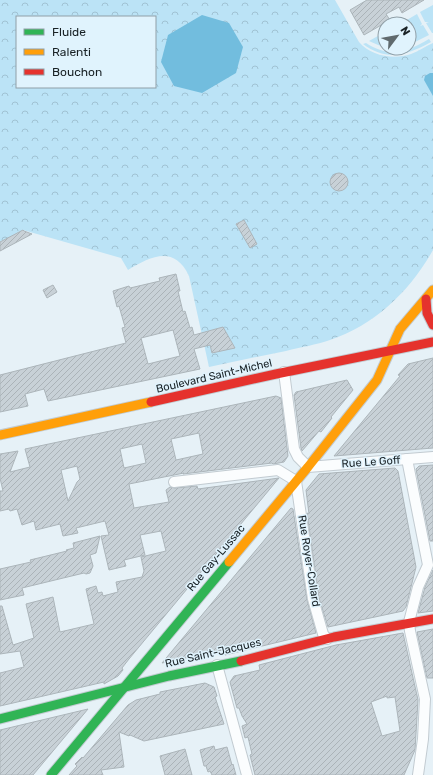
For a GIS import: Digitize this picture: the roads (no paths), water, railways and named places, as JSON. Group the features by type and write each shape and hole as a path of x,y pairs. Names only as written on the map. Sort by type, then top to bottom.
{"street":[{"name":"Rue Gay-Lussac","path":"51,775 308,467 377,380 400,329 433,290"},
{"path":"426,300 426,310 433,325"},
{"name":"Boulevard Saint-Michel","path":"0,435 284,372 433,342"},
{"path":"284,372 294,450 298,457 308,467"},
{"name":"Rue Le Goff","path":"308,467 433,457"},
{"path":"407,459 430,560 428,568 418,588 409,622 425,699 423,739 418,775"},
{"path":"174,482 278,470 296,481"},
{"name":"Rue Royer-Collard","path":"296,481 313,599 323,634 327,639"},
{"name":"Rue Saint-Jacques","path":"0,719 123,689 169,676 327,639 409,622 433,619"},
{"path":"217,665 247,775"}],"water":[{"path":"202,15 229,23 243,47 236,73 202,93 174,86 161,62 168,35"},
{"path":"433,73 433,96 424,80 425,76"}]}
